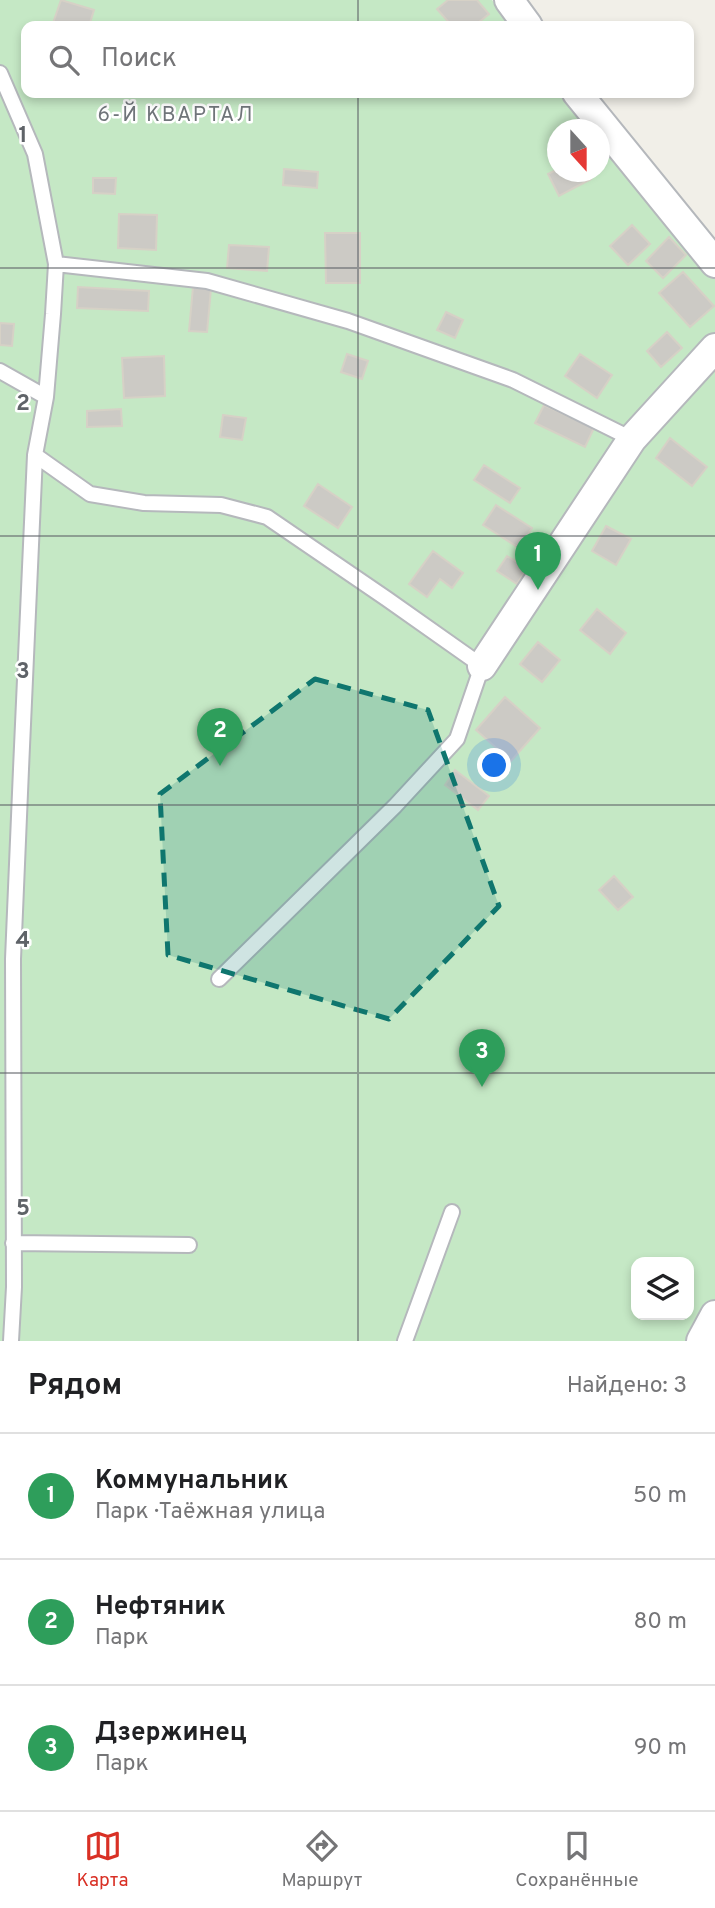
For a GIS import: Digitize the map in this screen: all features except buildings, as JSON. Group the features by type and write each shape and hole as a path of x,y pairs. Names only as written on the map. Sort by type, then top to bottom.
{"street":[{"path":"509,0 524,21"},
{"path":"581,98 715,263"},
{"path":"482,666 632,439 715,348"},
{"path":"701,1341 715,1315"}],"lane":[{"path":"0,73 34,154 56,264 46,397 35,454 13,959 14,1287 11,1341"},
{"path":"56,264 207,281 348,321 513,380 632,439"},
{"path":"0,371 46,397"},
{"path":"35,454 90,494 144,503 221,505 267,517 482,666 457,739 395,806 219,979"},
{"path":"405,1341 452,1212"},
{"path":"13,1243 189,1245"}],"highlighted area":[{"path":"315,679 428,710 499,906 389,1019 168,955 160,794"}],"green space":[{"path":"0,0 492,0 509,21 21,21 21,98 571,98 589,119 547,119 547,182 610,182 610,144 715,275 715,1341 0,1341"}],"place":[{"name":"Коммунальник","path":"538,590"},
{"name":"Нефтяник","path":"220,766"},
{"name":"Дзержинец","path":"482,1087"}],"district":[{"name":"6-Й КВАРТАЛ","path":"176,114"}]}
